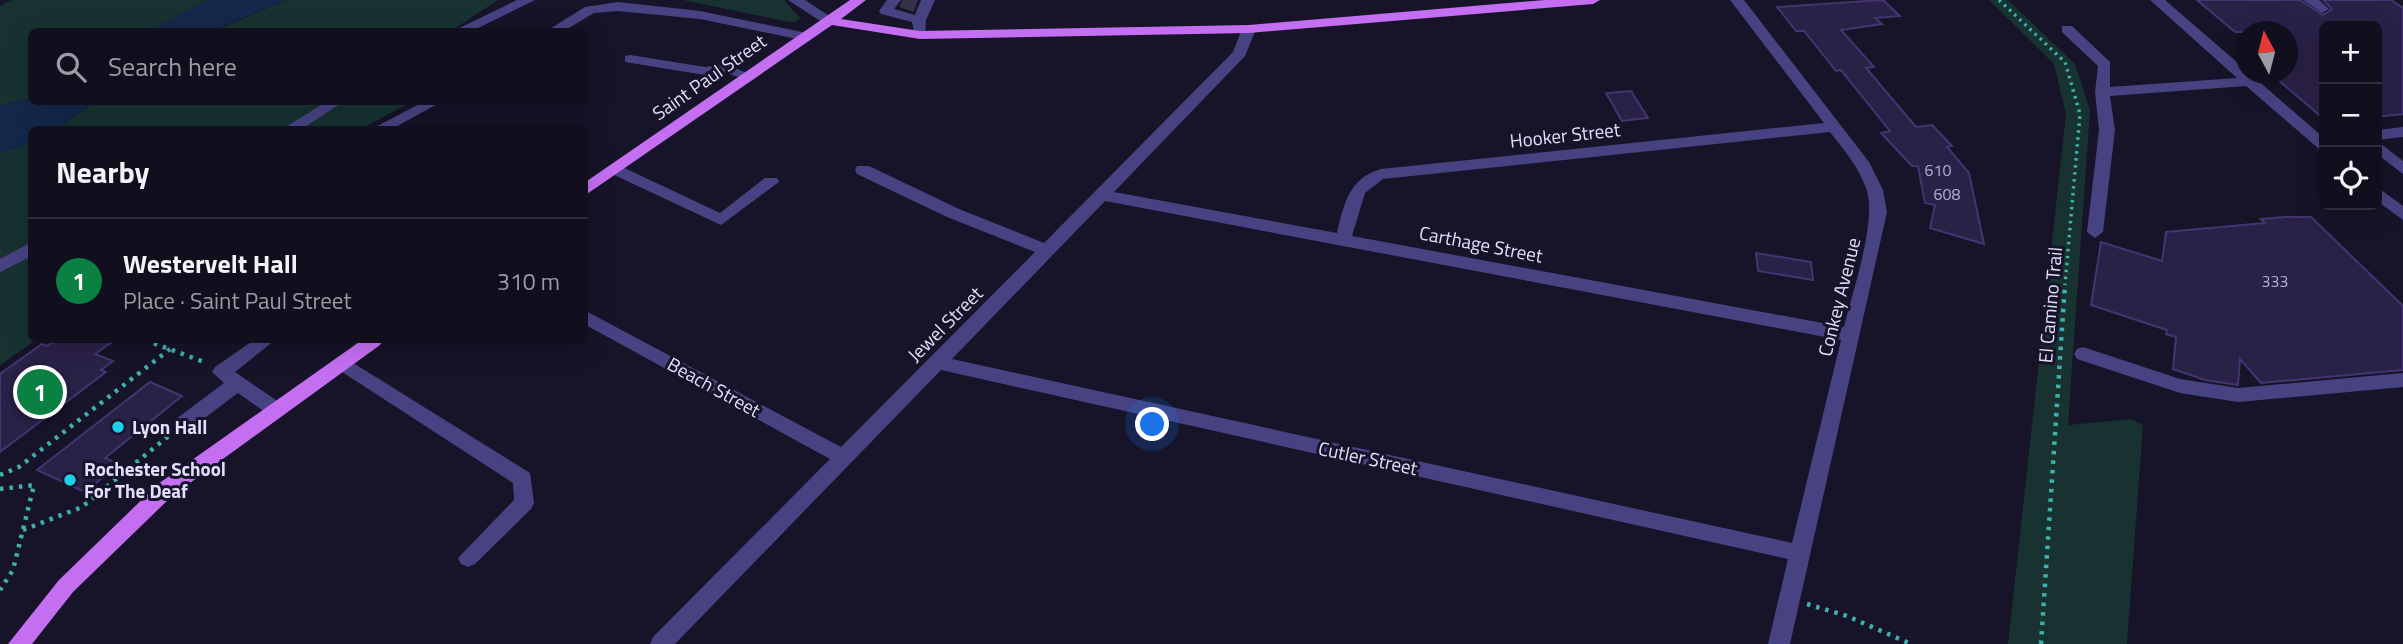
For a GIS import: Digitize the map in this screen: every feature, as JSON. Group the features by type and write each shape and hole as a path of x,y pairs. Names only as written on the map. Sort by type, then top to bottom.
{"main road":[{"name":"Saint Paul Street","path":"588,188 859,0"},
{"path":"830,21 923,10 1249,29 1593,0"},
{"path":"19,644 66,586 165,491 370,343"}],"street":[{"path":"467,28 528,0"},
{"path":"795,0 830,21"},
{"path":"894,0 886,11 923,10"},
{"name":"Conkey Avenue","path":"1737,0 1871,178 1879,212 1779,644"},
{"path":"2157,0 2235,68"},
{"path":"559,28 593,9 630,4 661,6 807,37"},
{"name":"Jewel Street","path":"661,644 1240,53 1249,29"},
{"path":"2067,29 2105,65 2102,92 2107,130 2095,232"},
{"path":"631,59 705,71 725,68 750,77"},
{"path":"2102,92 2235,82"},
{"path":"2254,84 2319,139"},
{"path":"295,126 331,105"},
{"path":"385,126 428,105"},
{"name":"Hooker Street","path":"1343,240 1359,188 1366,178 1381,174 1835,127"},
{"path":"2382,134 2403,132"},
{"path":"2378,147 2403,169"},
{"path":"616,169 721,220 771,182"},
{"path":"863,170 953,213 1047,251"},
{"name":"Carthage Street","path":"1103,194 1851,335"},
{"path":"2382,196 2403,215"},
{"path":"0,266 28,250"},
{"name":"Beach Street","path":"588,318 844,458"},
{"path":"183,424 263,343"},
{"path":"2083,355 2180,386 2238,395 2403,380"},
{"name":"Cutler Street","path":"936,362 1799,553"},
{"path":"342,363 523,479 524,503 468,558"},
{"path":"232,377 276,410"}],"path":[{"name":"El Camino Trail","path":"1999,0 2064,62 2080,114 2061,330 2051,531 2041,644"},
{"path":"153,343 232,377"},
{"path":"0,475 19,467 170,349"},
{"path":"23,530 82,507 183,424"},
{"path":"0,489 34,485 13,569 0,590"},
{"path":"1789,599 1847,616 1911,644"}],"green space":[{"path":"12,0 208,0 155,28 28,28 28,99 0,106 0,6"},
{"path":"287,0 498,0 456,28 220,28"},
{"path":"683,0 784,0 800,18 796,22 789,22"},
{"path":"1989,0 2008,0 2075,64 2090,110 2068,425 2131,419 2143,425 2127,644 2008,644 2066,114 2054,64"},
{"path":"90,105 406,105 366,126 61,126"},
{"path":"28,144 28,343 32,343 0,365 0,153"}],"water":[{"path":"208,0 287,0 218,28 155,28"},
{"path":"28,99 28,105 90,105 60,126 28,126 28,144 0,153 0,106"}],"building":[{"path":"1883,0 1900,16 1875,18 1882,24 1841,30 1874,67 1866,68 1916,127 1932,125 1952,146 1947,147 1969,173 1984,244 1930,228 1935,205 1925,203 1918,166 1912,166 1881,133 1890,131 1841,70 1836,71 1804,31 1796,31 1777,7"},
{"path":"2197,0 2300,0 2323,15 2332,9 2323,0 2391,0 2403,8 2403,114 2382,116 2382,21 2319,21 2319,115 2283,84 2298,84 2298,21 2235,21 2235,32"},
{"path":"1631,91 1648,118 1622,121 1606,93"},
{"path":"2311,217 2403,306 2403,370 2261,383 2240,359 2238,385 2205,380 2173,369 2176,337 2166,334 2167,330 2091,305 2101,242 2162,261 2166,232 2265,223 2261,219"},
{"path":"1756,253 1811,262 1813,280 1758,271"},
{"path":"52,343 111,343 95,354 113,361 101,370 106,372 0,452 0,374 42,344 47,346"},
{"name":"Lyon Hall","path":"150,382 182,396 105,458 119,464 85,492 37,470"}],"tunnel":[{"path":"902,0 919,6"}],"place":[{"name":"Westervelt Hall","path":"40,392"},
{"name":"Lyon Hall","path":"118,427"},
{"name":"Rochester School For The Deaf","path":"70,480"}]}
